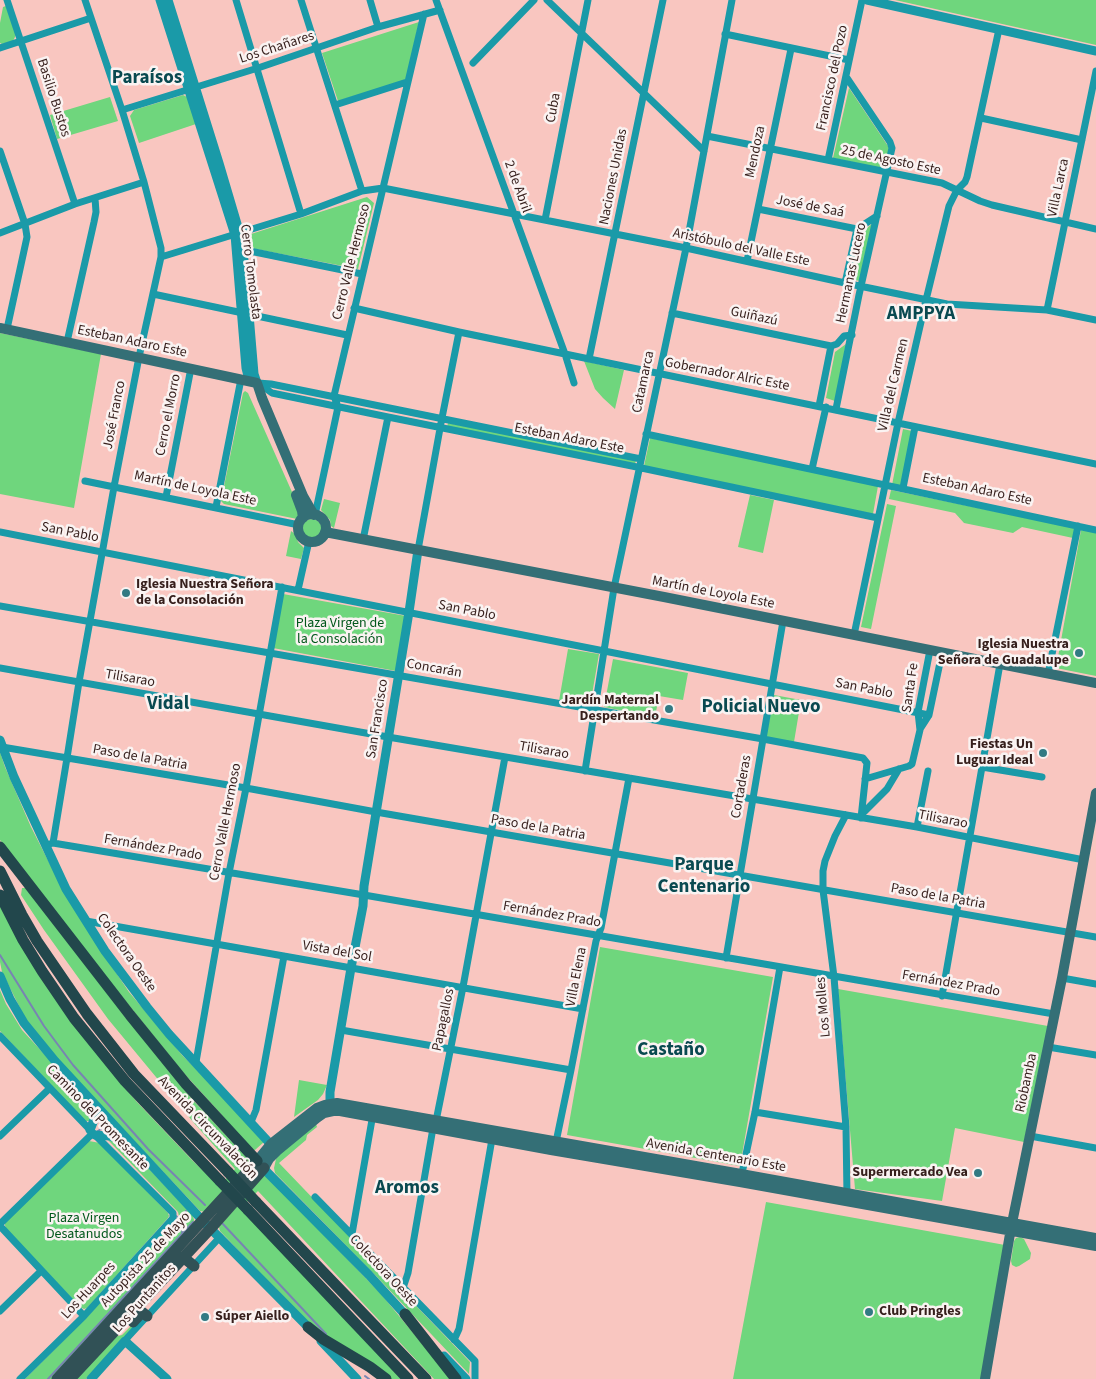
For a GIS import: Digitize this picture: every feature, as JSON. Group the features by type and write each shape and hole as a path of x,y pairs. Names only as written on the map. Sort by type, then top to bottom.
{"highway":[{"path":"0,847 130,1016 186,1084 260,1165"},
{"name":"Avenida Circunvalación","path":"0,871 37,941 87,1014 134,1074 228,1172 252,1206 408,1379"},
{"name":"Avenida Circunvalación","path":"0,895 23,940 42,971 74,1018 125,1081 220,1182 252,1206 426,1379"},
{"path":"405,1314 456,1379"},
{"path":"308,1327 323,1339 370,1367 386,1379"}],"main road":[{"name":"Esteban Adaro Este","path":"3,329 249,381"},
{"name":"Cerro Tomolasta","path":"249,381 262,398 303,496 315,515"},
{"name":"Cerro Tomolasta","path":"249,381 298,500 302,511 301,521"},
{"path":"308,515 315,515 322,520 326,528 320,539 309,542 299,534 301,521 308,515"},
{"name":"Martín de Loyola Este","path":"325,532 1096,683"},
{"name":"Riobamba","path":"985,1379 1012,1228 1084,860 1094,825 1096,793"},
{"name":"Avenida Centenario Este","path":"332,1107 347,1104 373,1113 1012,1228 1096,1246"},
{"path":"260,1165 274,1148 317,1108 332,1107"},
{"name":"Avenida Centenario Este","path":"434,1124 492,1139 553,1146"},
{"name":"Autopista 25 de Mayo","path":"57,1379 207,1224 260,1165"},
{"name":"Autopista 25 de Mayo","path":"70,1379 183,1257 207,1224"},
{"name":"Avenida Centenario Este","path":"1012,1228 1096,1238"},
{"path":"183,1257 194,1266"},
{"path":"113,1333 124,1331 142,1312 147,1316"}],"street":[{"name":"Basilio Bustos","path":"7,0 75,204"},
{"name":"José Franco","path":"49,844 67,758 89,621 114,486 161,257 161,248 144,182 85,0"},
{"name":"Cerro Tomolasta","path":"160,0 192,88"},
{"name":"Cerro Tomolasta","path":"168,0 192,88 237,235 246,314 246,368 249,381"},
{"path":"236,0 301,214"},
{"path":"301,0 362,191"},
{"path":"370,0 378,27"},
{"name":"2 de Abril","path":"436,0 574,383"},
{"path":"473,64 534,0"},
{"path":"546,0 704,151"},
{"name":"Cuba","path":"545,220 588,0"},
{"name":"Naciones Unidas","path":"589,359 663,0"},
{"name":"Catamarca","path":"585,771 614,588 686,248 732,0"},
{"name":"Francisco del Pozo","path":"828,160 862,0"},
{"path":"866,0 1096,51"},
{"name":"Los Chañares","path":"122,110 258,68 378,27 440,10"},
{"name":"Cerro Valle Hermoso","path":"334,396 424,14"},
{"path":"0,48 91,18"},
{"name":"Villa del Carmen","path":"854,635 898,423 926,300 949,206 957,190 967,177 981,118 998,29"},
{"path":"726,34 849,60"},
{"name":"Mendoza","path":"747,261 791,49"},
{"name":"Villa Larca","path":"1047,310 1096,71"},
{"name":"Hermanas Lucero","path":"836,409 892,148 890,142 846,78"},
{"path":"335,105 407,82"},
{"path":"981,118 1082,140"},
{"name":"25 de Agosto Este","path":"707,136 942,183 992,206 1096,229"},
{"path":"0,151 25,224 27,236 3,329"},
{"path":"0,233 75,204 144,182"},
{"name":"Aristóbulo del Valle Este","path":"161,257 301,214 362,191 383,188 686,248 845,284 947,304 1047,310 1096,320"},
{"path":"67,342 96,212 95,198"},
{"name":"José de Saá","path":"758,210 857,229"},
{"name":"Hermanas Lucero","path":"845,284 857,229 877,216"},
{"path":"239,249 362,274"},
{"path":"153,294 347,335"},
{"name":"Gobernador Alric Este","path":"354,308 459,332 1096,464"},
{"name":"Guiñazú","path":"672,313 831,346"},
{"name":"San Francisco","path":"332,1107 330,1092 363,906 364,886 418,550 459,332"},
{"name":"Hermanas Lucero","path":"831,346 837,344 844,336 852,335"},
{"path":"812,469 831,346"},
{"name":"Cerro el Morro","path":"166,497 191,368"},
{"path":"216,507 249,381"},
{"name":"Esteban Adaro Este","path":"249,381 334,396 641,459"},
{"name":"Esteban Adaro Este","path":"249,381 272,393 878,518"},
{"path":"315,515 338,407 334,396"},
{"path":"363,540 388,418"},
{"path":"903,488 916,427"},
{"name":"Esteban Adaro Este","path":"646,434 1096,530"},
{"name":"Martín de Loyola Este","path":"85,481 216,507 301,521"},
{"path":"1048,674 1078,526"},
{"name":"San Pablo","path":"0,532 929,715"},
{"path":"298,590 309,542"},
{"name":"Cerro Valle Hermoso","path":"196,1062 282,587"},
{"name":"Concarán","path":"0,606 863,758 867,763 865,779"},
{"name":"Cortaderas","path":"726,958 783,621"},
{"name":"Santa Fe","path":"920,730 918,712 930,650"},
{"name":"Santa Fe","path":"865,779 912,764 920,730 929,715 942,653"},
{"path":"942,996 1000,664"},
{"name":"Tilisarao","path":"0,668 585,771 846,815 862,816 1084,860"},
{"name":"Paso de la Patria","path":"1,744 67,758 1096,937"},
{"name":"Colectora Oeste","path":"1,744 14,777 49,844 66,889 122,975 146,1007 274,1148"},
{"name":"Papagallos","path":"403,1288 408,1273 434,1124 464,988 505,757"},
{"path":"982,767 1042,777"},
{"path":"862,816 892,783 899,769"},
{"path":"917,827 928,771"},
{"name":"Villa Elena","path":"553,1146 601,928 628,778"},
{"path":"862,816 865,779"},
{"name":"Los Molles","path":"846,815 825,861 823,890 834,977 846,1127 847,1198"},
{"name":"Fernández Prado","path":"49,844 364,895 1054,1014"},
{"name":"Vista del Sol","path":"86,921 583,1009"},
{"path":"251,1122 256,1110 284,956"},
{"path":"740,1178 755,1112 780,967"},
{"path":"0,976 10,999 24,1022 55,1061 131,1144 357,1379"},
{"path":"1062,978 1096,984"},
{"path":"341,1030 571,1070"},
{"name":"Camino del Promesante","path":"0,1036 173,1213 172,1218"},
{"path":"0,1050 7,1043"},
{"path":"1048,1047 1096,1055"},
{"path":"0,1136 50,1088"},
{"path":"84,1316 0,1225 93,1132 97,1112 94,1102"},
{"path":"755,1112 846,1127"},
{"path":"352,1234 373,1113"},
{"path":"93,1132 131,1144"},
{"path":"1030,1136 1096,1148"},
{"path":"454,1340 458,1329 492,1139"},
{"name":"Colectora Oeste","path":"260,1165 369,1275 466,1379"},
{"path":"315,1197 474,1361 475,1379"},
{"name":"Los Huarpes","path":"20,1379 84,1316 172,1218"},
{"name":"Los Puntanitos","path":"91,1379 220,1237"},
{"path":"0,1311 41,1271"},
{"path":"125,1341 167,1379"}],"green space":[{"path":"895,0 1096,0 1096,45"},
{"path":"6,6 16,34 13,41 2,44 0,43 0,23 3,7"},
{"path":"419,22 406,80 338,101 322,53"},
{"path":"849,88 890,149 885,169 833,158"},
{"path":"183,95 187,97 196,124 139,143 130,116 134,110"},
{"path":"110,97 118,121 57,139 50,115"},
{"path":"367,197 374,203 358,269 251,248 247,245 248,235"},
{"path":"874,222 860,281 849,279 859,235"},
{"path":"0,333 101,354 74,508 0,494"},
{"path":"846,344 835,401 826,398 835,352"},
{"path":"584,361 624,370 615,409 595,389"},
{"path":"245,391 248,393 300,510 301,515 297,519 224,504 221,501 243,393"},
{"path":"448,423 636,460 635,464 447,427"},
{"path":"903,429 912,431 901,487 892,485"},
{"path":"650,438 878,486 873,514 644,466"},
{"path":"891,490 1075,528 1073,538 1022,527 1013,533 964,523 955,513 889,499"},
{"path":"750,495 774,500 763,553 738,547"},
{"path":"324,499 340,503 334,528 321,510"},
{"path":"887,504 896,506 871,629 861,627"},
{"path":"308,519 316,519 322,525 322,533 316,539 308,539 302,533 302,525"},
{"path":"1081,530 1096,532 1096,676 1056,668"},
{"path":"291,531 296,535 298,542 304,548 301,559 286,556"},
{"name":"Plaza Virgen de la Consolación","path":"283,594 406,616 396,671 273,648"},
{"path":"568,649 599,654 590,706 559,701"},
{"path":"613,659 688,673 683,700 659,696 655,717 604,707"},
{"path":"774,695 801,700 794,742 766,737"},
{"path":"0,752 31,827 61,886 94,940 129,992 182,1055 264,1142 255,1150 249,1149 221,1114 181,1070 0,840"},
{"path":"22,888 27,888 191,1098 249,1160 249,1165 205,1212 200,1211 56,1057 27,1022 2,972 0,962 0,904 104,1063 137,1102 219,1186 235,1169 194,1123 108,1019 21,895"},
{"path":"600,947 773,977 740,1166 567,1135"},
{"path":"838,989 1048,1026 1024,1142 955,1128 942,1201 855,1189"},
{"path":"0,990 22,1030 94,1108 91,1121 85,1121 0,1031"},
{"path":"299,1080 327,1085 318,1100 294,1117"},
{"path":"316,1124 317,1127 307,1135 306,1140 279,1163 470,1362 469,1374 275,1173 276,1159 286,1145"},
{"path":"109,1138 125,1143 193,1216 193,1224 52,1379 25,1379 87,1317 179,1216 178,1212 108,1140"},
{"name":"Plaza Virgen Desatanudos","path":"89,1141 100,1143 169,1216 87,1308 84,1309 6,1229 5,1222"},
{"path":"264,1175 381,1294 451,1379 434,1379 258,1191 241,1208 405,1379 389,1379 328,1340 295,1310 220,1231 219,1227"},
{"name":"Club Pringles","path":"766,1202 1005,1245 981,1379 733,1379"},
{"path":"1020,1237 1024,1239 1031,1253 1030,1259 1016,1267 1012,1265 1011,1261 1014,1241"},
{"path":"140,1317 142,1318 86,1379 73,1379 110,1338 122,1335"}],"waterway":[{"path":"0,955 44,1026 73,1065 148,1149 205,1205"},
{"path":"98,1131 108,1124"},
{"path":"182,1233 186,1211"},
{"path":"176,1216 184,1222"},
{"path":"48,1379 193,1222"},
{"path":"222,1223 326,1334"},
{"path":"365,1376 369,1379"}],"place":[{"name":"Iglesia Nuestra Señora de la Consolación","path":"126,593"},
{"name":"Iglesia Nuestra Señora de Guadalupe","path":"1079,653"},
{"name":"Jardín Maternal Despertando","path":"669,709"},
{"name":"Fiestas Un Luguar Ideal","path":"1043,753"},
{"name":"Supermercado Vea","path":"978,1173"},
{"name":"Club Pringles","path":"869,1312"},
{"name":"Súper Aiello","path":"205,1317"}],"district":[{"name":"Paraísos","path":"147,79"},
{"name":"AMPPYA","path":"921,315"},
{"name":"Vidal","path":"168,705"},
{"name":"Policial Nuevo","path":"761,708"},
{"name":"Parque Centenario","path":"704,877"},
{"name":"Castaño","path":"671,1051"},
{"name":"Aromos","path":"407,1189"}]}
